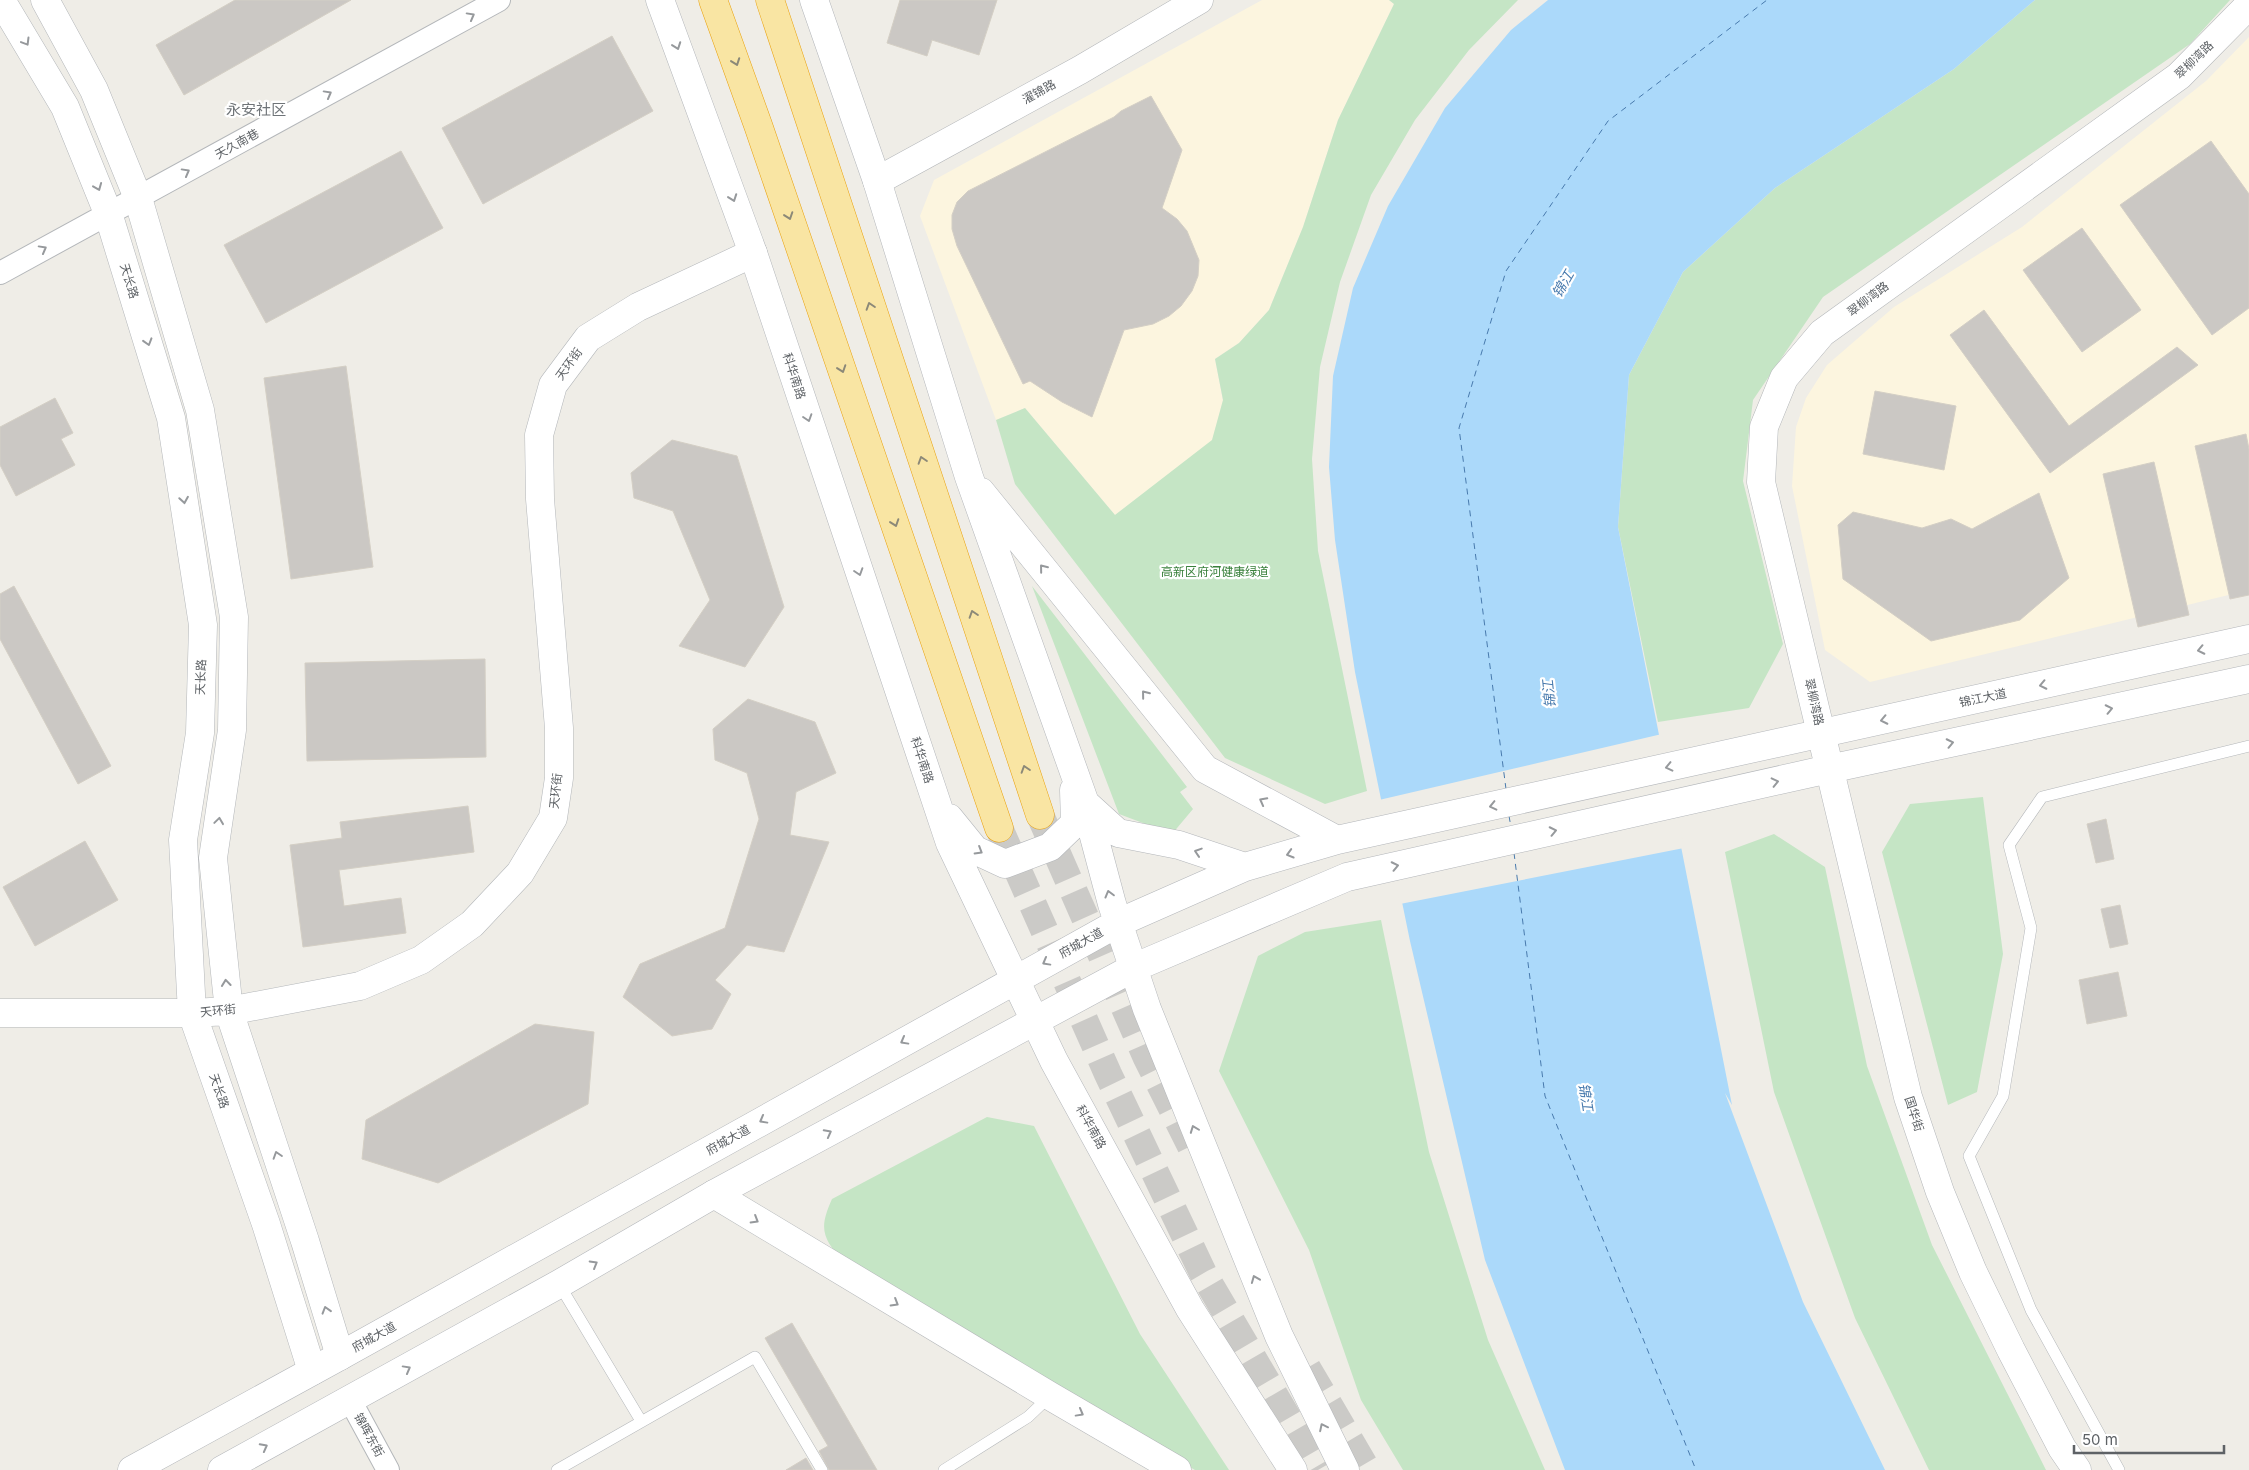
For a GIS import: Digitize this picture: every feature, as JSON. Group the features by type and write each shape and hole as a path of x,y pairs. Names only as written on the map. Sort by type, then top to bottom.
{"highway":[{"path":"713,0 758,125 999,828"},
{"path":"770,0 1040,815"}],"main road":[{"name":"天长路","path":"1,0 66,107 108,213 171,418 203,625 200,733 183,840 192,1013 266,1224 312,1371"},
{"path":"45,0 94,90 138,198 200,410 234,617 232,730 213,858 229,1011 305,1241 340,1356"},
{"name":"科华南路","path":"660,0 753,253 950,843 1054,1061 1190,1309 1294,1470"},
{"path":"814,0 877,181 969,477 1085,803 1118,923 1147,1009 1213,1179 1279,1336 1345,1470"},
{"name":"濯锦路","path":"877,181 1080,70 1199,0"},
{"name":"翠柳湾路","path":"1822,733 1761,482 1764,427 1784,378 1822,333 2179,76 2249,6"},
{"name":"天环街","path":"0,1013 192,1013 229,1011 360,986 421,960 472,924 520,873 553,818 559,778 559,728 540,499 539,435 553,385 588,338 638,307 753,253"},
{"path":"969,477 1205,769 1337,840"},
{"name":"锦江大道","path":"1337,840 2249,639"},
{"path":"222,1470 559,1284 714,1194 1133,968 1347,877 1830,769 2249,679"},
{"name":"国华街","path":"1822,733 1908,1097 1940,1192 1974,1272 2011,1350 2062,1448 2077,1470"},
{"path":"936,802 975,850 1005,864 1050,847 1075,823 1073,772"},
{"path":"1085,803 1118,833 1180,845 1245,867"},
{"name":"府城大道","path":"132,1470 1118,923 1245,867 1337,840"},
{"path":"714,1194 1050,1396 1178,1470"}],"street":[{"name":"天久南巷","path":"0,272 499,0"},
{"name":"锦晖东街","path":"350,1400 388,1470"}],"lane":[{"path":"2119,1470 2031,1310 1969,1156 2004,1096 2031,928 2009,845 2042,797 2249,746"},
{"path":"559,1284 641,1421"},
{"path":"557,1470 755,1357 822,1470"},
{"path":"944,1470 1028,1417 1050,1396"}],"shaded area":[{"path":"1262,0 1389,0 1394,4 1338,120 1303,227 1269,310 1239,343 1215,359 1223,401 1212,441 1115,515 1025,408 996,420 920,216 934,180"},
{"path":"2249,37 2249,590 1870,682 1825,650 1792,486 1796,427 1806,398 1827,365 1894,307 2022,227 2206,81"}],"green space":[{"name":"高新区府河健康绿道","path":"1389,0 1518,0 1469,50 1415,120 1371,195 1340,282 1320,367 1312,459 1318,551 1367,791 1325,804 1225,758 1015,484 996,420 1025,408 1115,515 1212,440 1223,400 1215,359 1239,343 1269,310 1303,227 1338,120 1394,4"},
{"path":"2035,0 2230,0 2190,44 1823,297 1753,400 1743,481 1783,644 1749,708 1658,722 1618,527 1629,375 1683,272 1775,188 1954,69"},
{"path":"1032,586 1187,787 1180,792 1193,809 1172,834 1119,814"},
{"path":"1983,797 2003,954 1977,1092 1948,1105 1882,852 1910,804"},
{"path":"1774,834 1825,867 1867,1066 1932,1245 2046,1470 1929,1470 1855,1318 1774,1092 1725,852"},
{"path":"1381,920 1429,1152 1488,1340 1545,1470 1403,1470 1361,1400 1309,1250 1219,1071 1258,956 1305,932"},
{"path":"987,1117 1034,1126 1140,1334 1229,1470 1195,1470 844,1263 831,1247 827,1240 824,1226 832,1199"}],"water":[{"name":"锦江","path":"1548,0 2035,0 1954,69 1775,188 1683,272 1629,375 1618,527 1732,1105 1725,1093 1803,1302 1885,1470 1565,1470 1485,1260 1410,941 1355,672 1335,540 1329,467 1333,376 1353,288 1388,206 1445,108 1511,30"}],"pier":[{"path":"1662,734 1684,848 1400,904 1379,800"}],"building":[{"path":"235,0 351,0 184,95 156,45"},
{"path":"900,0 997,0 979,55 932,40 927,56 887,43"},
{"path":"612,36 653,111 483,204 442,128"},
{"path":"1151,96 1182,150 1162,208 1177,219 1187,231 1199,260 1198,276 1192,291 1181,306 1169,316 1153,324 1124,330 1092,417 1062,402 1030,381 1023,384 957,246 952,229 952,215 957,202 968,191 1114,117 1121,111"},
{"path":"2211,141 2249,194 2249,308 2212,335 2120,205"},
{"path":"401,151 443,228 266,323 224,245"},
{"path":"2082,228 2141,310 2082,352 2023,270"},
{"path":"1984,310 2069,426 2177,347 2198,365 2050,473 1950,335"},
{"path":"346,366 373,567 291,579 264,378"},
{"path":"1875,391 1956,406 1944,470 1863,454"},
{"path":"55,398 73,433 61,439 75,465 16,496 0,465 0,427"},
{"path":"2246,434 2249,449 2249,595 2230,599 2195,446"},
{"path":"672,440 737,456 784,607 745,667 679,646 710,600 673,511 634,498 631,473"},
{"path":"2154,462 2189,615 2138,627 2103,474"},
{"path":"2039,493 2069,578 2020,620 1931,641 1843,579 1838,525 1853,512 1922,528 1951,519 1972,529"},
{"path":"14,586 111,766 78,784 0,639 0,594"},
{"path":"485,659 486,757 307,761 305,663"},
{"path":"748,699 815,722 836,773 796,792 790,835 829,842 784,952 747,945 715,980 731,994 712,1029 672,1036 623,997 640,964 725,928 759,819 747,773 715,760 713,729"},
{"path":"468,806 474,852 339,870 344,906 401,898 406,933 303,947 290,845 342,838 340,822"},
{"path":"2106,819 2114,859 2096,863 2087,824"},
{"path":"85,841 118,900 35,946 3,887"},
{"path":"2120,905 2128,944 2110,948 2101,909"},
{"path":"2118,972 2127,1016 2087,1024 2079,980"},
{"path":"535,1024 594,1032 588,1104 438,1183 362,1159 366,1120"},
{"path":"792,1323 877,1470 829,1470 819,1451 828,1446 765,1338"},
{"path":"806,1458 813,1470 786,1470"}],"ferry route":[{"path":"1506,789 1459,428 1506,271 1608,121 1767,0"},
{"path":"1509,816 1511,827"},
{"path":"1514,853 1545,1096 1696,1470"}],"tunnel":[{"path":"1040,815 1147,1058 1191,1146"},
{"path":"999,828 1108,1074 1203,1273 1318,1470"},
{"path":"1307,1368 1367,1470"}],"district":[{"name":"永安社区","path":"256,110"}]}
